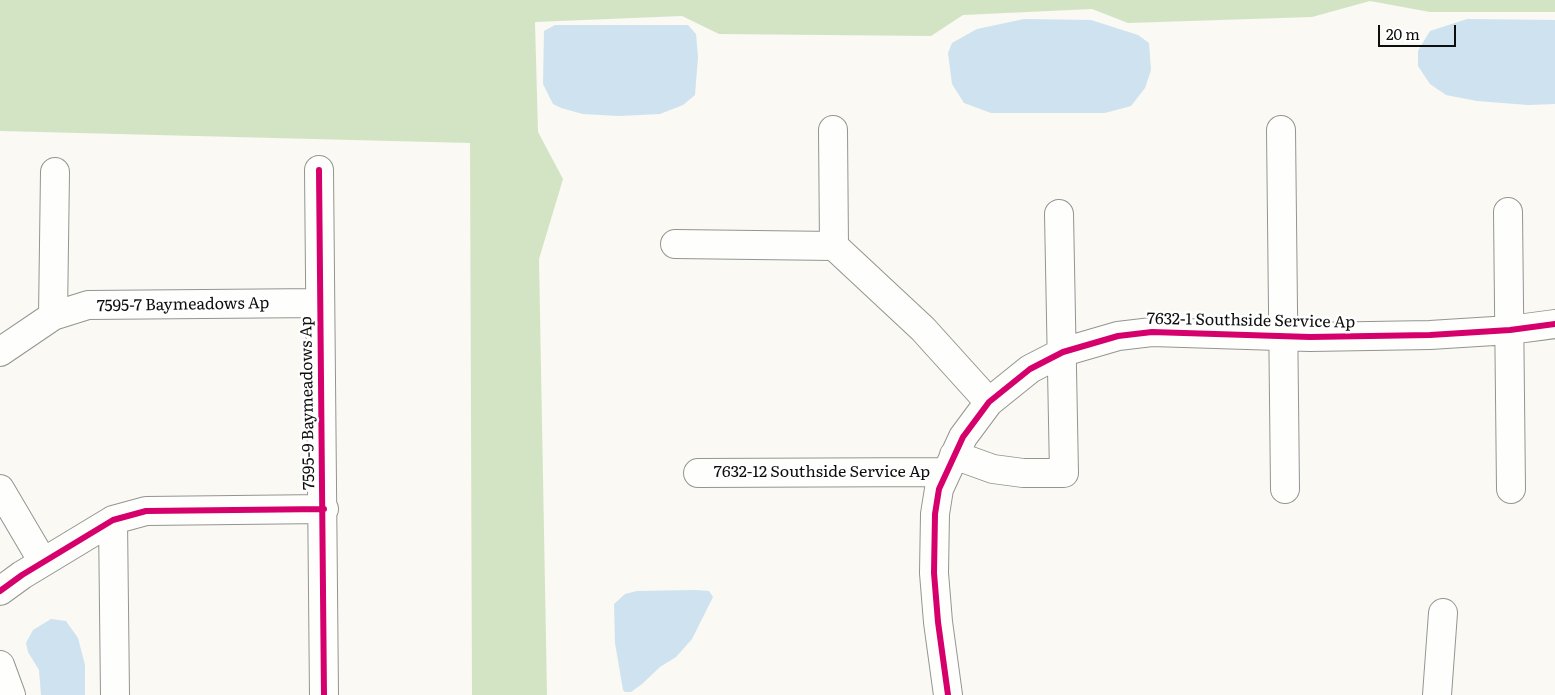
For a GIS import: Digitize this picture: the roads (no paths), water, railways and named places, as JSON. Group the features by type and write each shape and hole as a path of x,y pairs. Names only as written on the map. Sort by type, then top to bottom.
{"street":[{"path":"833,130 834,246"},
{"path":"1281,130 1285,489"},
{"name":"7595-9 Baymeadows Ap","path":"319,170 324,509 324,695"},
{"path":"53,316 55,172"},
{"path":"1508,212 1511,489"},
{"path":"1059,214 1060,328 1063,352"},
{"path":"674,244 834,246 923,329 989,402"},
{"name":"7595-7 Baymeadows Ap","path":"0,352 53,316 88,305 320,303"},
{"name":"7632-1 Southside Service Ap","path":"948,695 938,622 934,573 935,514 939,489 963,437 989,402 1030,370 1063,352 1118,336 1152,332 1310,337 1430,335 1510,330 1555,324"},
{"name":"7632-12 Southside Service Ap","path":"698,473 950,463 1023,473 1064,473 1063,352"},
{"path":"0,489 43,562"},
{"path":"0,591 43,562 113,520 146,511 324,509"},
{"path":"113,520 115,695"},
{"path":"1437,695 1443,613"},
{"path":"0,665 11,695"}],"water":[{"path":"1024,19 1091,20 1138,35 1149,43 1151,70 1145,88 1131,106 1105,113 991,113 964,103 952,84 948,53 952,43 977,29"},
{"path":"1467,19 1555,20 1555,104 1528,105 1477,101 1446,95 1430,84 1418,66 1418,51 1430,31"},
{"path":"555,25 688,25 696,34 698,57 695,95 683,105 660,114 619,116 583,114 553,104 543,84 544,31"},
{"path":"637,591 709,591 713,597 692,639 676,657 660,667 642,684 631,692 625,692 623,690 615,643 614,604 625,594"},
{"path":"51,619 66,621 78,638 85,665 85,695 41,695 39,670 28,652 26,643 33,630"}]}
